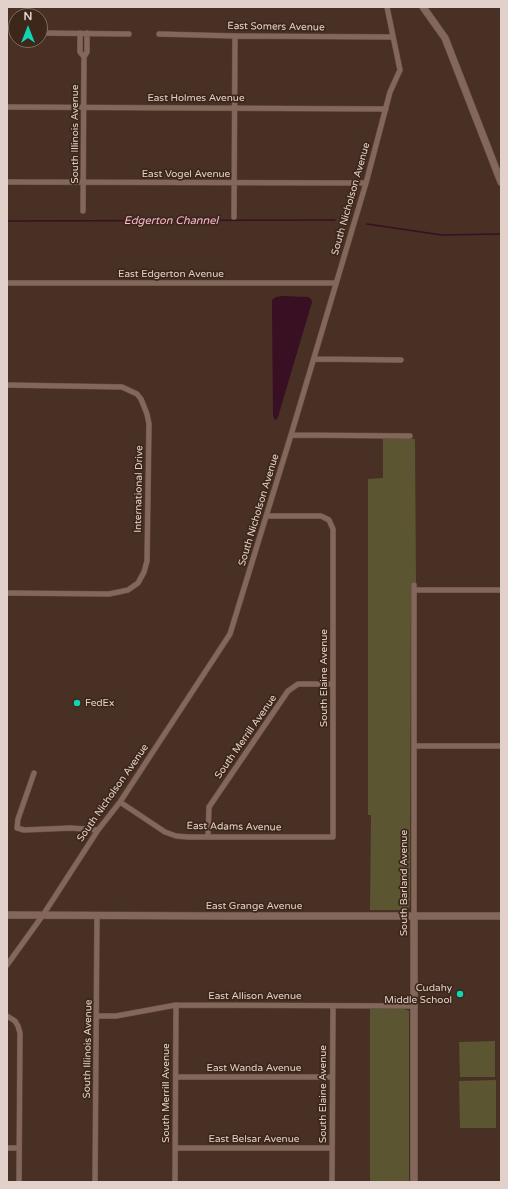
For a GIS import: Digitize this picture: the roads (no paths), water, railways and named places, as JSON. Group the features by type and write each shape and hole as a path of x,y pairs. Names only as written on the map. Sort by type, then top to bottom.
{"street":[{"name":"South Nicholson Avenue","path":"7,965 43,915 98,830 120,802 230,634 292,435 366,184 386,109 400,70 387,7"},
{"path":"423,7 445,38 501,182"},
{"path":"48,32 129,34"},
{"name":"South Illinois Avenue","path":"80,33 80,52 84,57"},
{"name":"South Illinois Avenue","path":"83,211 84,57 87,52 87,33"},
{"name":"East Somers Avenue","path":"159,34 392,37"},
{"path":"234,217 235,36"},
{"name":"East Holmes Avenue","path":"7,107 386,109"},
{"name":"East Vogel Avenue","path":"7,182 366,184"},
{"name":"East Edgerton Avenue","path":"7,283 336,283"},
{"path":"314,359 401,360"},
{"name":"International Drive","path":"7,385 122,387 137,394 141,399 149,424 147,561 144,572 138,583 128,590 109,594 7,593"},
{"path":"292,435 410,436"},
{"name":"South Elaine Avenue","path":"267,516 321,516 329,520 333,529 332,837"},
{"name":"South Barland Avenue","path":"414,1182 414,587 501,590"},
{"name":"South Merrill Avenue","path":"208,837 209,807 288,691 298,684 332,684"},
{"path":"415,746 501,746"},
{"path":"34,773 18,819 17,828 24,830 71,828 98,830"},
{"name":"East Adams Avenue","path":"120,802 165,832 176,836 332,837"},
{"name":"East Grange Avenue","path":"7,915 501,916"},
{"name":"South Illinois Avenue","path":"95,1182 97,916"},
{"name":"South Merrill Avenue","path":"175,1182 176,1005"},
{"name":"East Allison Avenue","path":"97,1016 116,1016 176,1005 414,1006"},
{"name":"South Elaine Avenue","path":"332,1006 332,1182"},
{"path":"7,1016 15,1021 20,1033 19,1182"},
{"name":"East Wanda Avenue","path":"176,1077 332,1077"},
{"path":"7,1148 19,1148"},
{"name":"East Belsar Avenue","path":"175,1148 332,1148"}],"waterway":[{"name":"Edgerton Channel","path":"7,221 335,220"},
{"name":"Edgerton Channel","path":"367,224 442,235 501,234"}],"place":[{"name":"FedEx","path":"77,703"},
{"name":"Cudahy Middle School","path":"460,994"}]}
